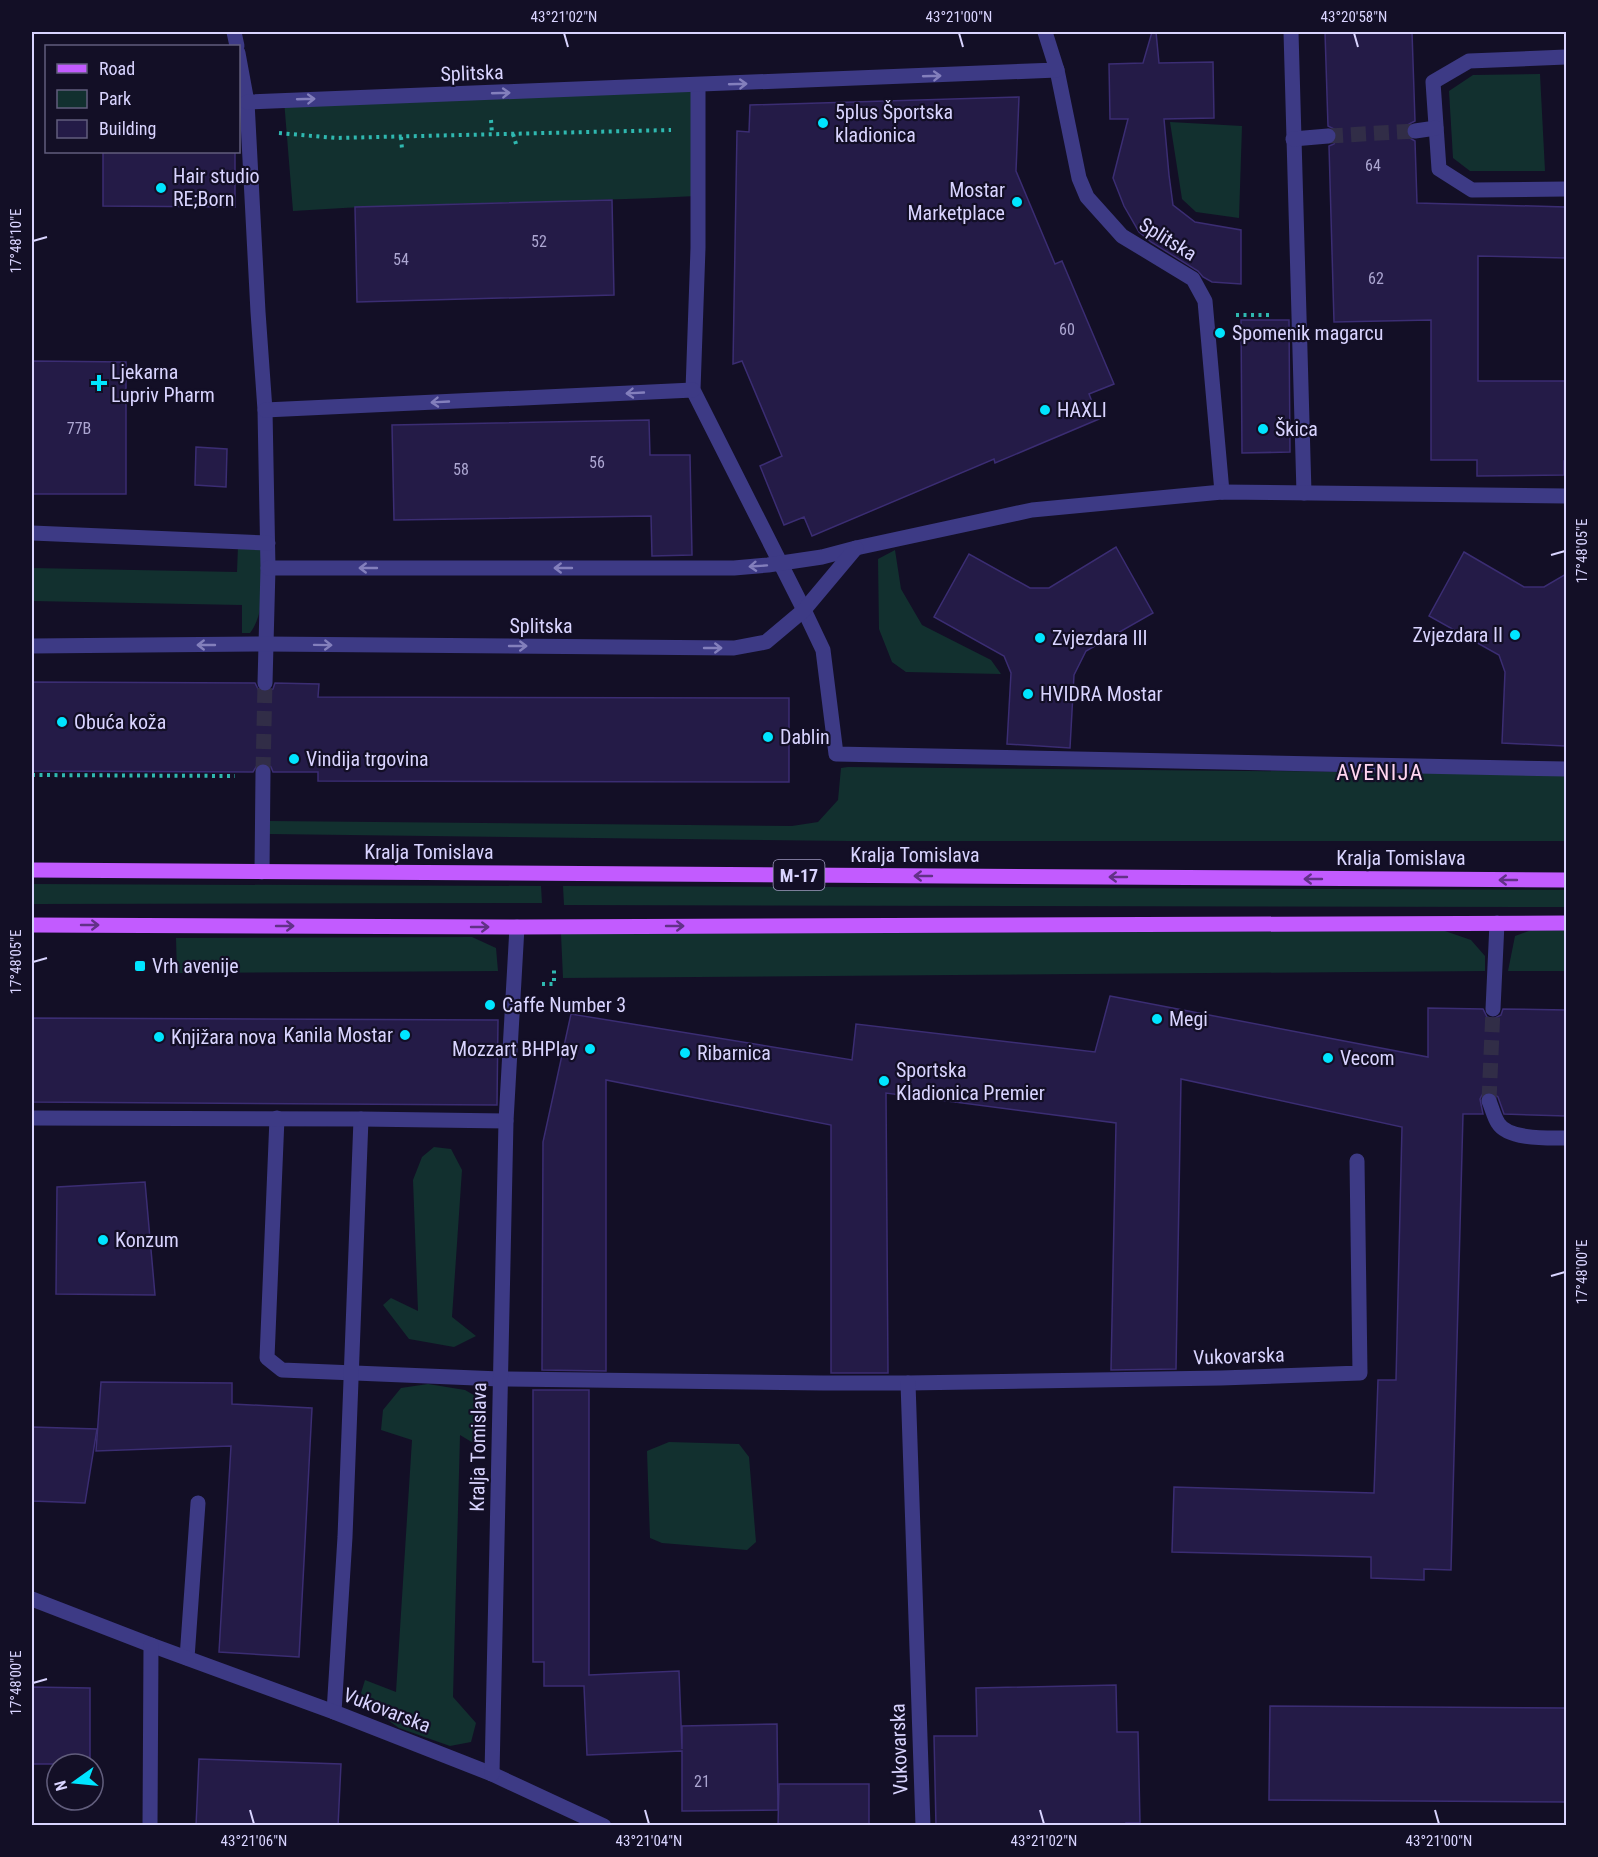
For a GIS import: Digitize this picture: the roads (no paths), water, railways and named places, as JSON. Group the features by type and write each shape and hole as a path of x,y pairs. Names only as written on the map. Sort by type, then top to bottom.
{"main road":[{"name":"Kralja Tomislava","path":"32,870 1566,880"},
{"path":"32,925 517,927 1566,923"}],"street":[{"name":"Splitska","path":"1045,32 1057,70 1079,178 1087,197 1122,236 1193,279 1205,301 1222,492"},
{"path":"1291,32 1304,493"},
{"path":"1566,57 1469,61 1433,82 1439,169 1472,190 1566,189"},
{"path":"240,63 248,102 265,410 268,543 265,683"},
{"name":"Splitska","path":"248,102 1057,70"},
{"path":"698,86 698,248 693,390 823,650 836,754 1566,769"},
{"path":"1415,131 1436,129"},
{"path":"1293,139 1328,136"},
{"path":"265,410 693,390"},
{"path":"268,568 734,568 822,557 1032,510 1222,492 1566,496"},
{"path":"32,533 268,543"},
{"name":"Splitska","path":"32,646 265,644 734,648 766,642 804,610 856,548"},
{"path":"262,872 264,774"},
{"path":"1493,1009 1497,924"},
{"name":"Kralja Tomislava","path":"492,1774 506,1121 517,927"},
{"path":"1489,1101 1499,1125 1513,1134 1566,1138"},
{"path":"32,1118 506,1121"},
{"name":"Vukovarska","path":"277,1118 267,1358 282,1370 500,1379 908,1383 1360,1373 1357,1161"},
{"path":"334,1712 345,1525 361,1119"},
{"name":"Vukovarska","path":"908,1383 923,1826"},
{"path":"186,1658 198,1503"},
{"name":"Vukovarska","path":"32,1599 492,1774 604,1826"},
{"path":"150,1826 151,1645"}],"tunnel":[{"path":"1328,136 1415,131"},
{"path":"263,772 265,683"},
{"path":"1489,1101 1493,1009"}],"place":[{"name":"5plus Športska kladionica","path":"823,123"},
{"name":"Hair studio RE;Born","path":"161,188"},
{"name":"Mostar Marketplace","path":"1017,202"},
{"name":"Spomenik magarcu","path":"1220,333"},
{"name":"Ljekarna Lupriv Pharm","path":"99,383"},
{"name":"HAXLI","path":"1045,410"},
{"name":"Škica","path":"1263,429"},
{"name":"Zvjezdara II","path":"1515,635"},
{"name":"Zvjezdara III","path":"1040,638"},
{"name":"HVIDRA Mostar","path":"1028,694"},
{"name":"Obuća koža","path":"62,722"},
{"name":"Dablin","path":"768,737"},
{"name":"Vindija trgovina","path":"294,759"},
{"name":"Vrh avenije","path":"140,966"},
{"name":"Caffe Number 3","path":"490,1005"},
{"name":"Megi","path":"1157,1019"},
{"name":"Kanila Mostar","path":"405,1035"},
{"name":"Knjižara nova","path":"159,1037"},
{"name":"Mozzart BHPlay","path":"590,1049"},
{"name":"Ribarnica","path":"685,1053"},
{"name":"Vecom","path":"1328,1058"},
{"name":"Sportska Kladionica Premier","path":"884,1081"},
{"name":"Konzum","path":"103,1240"}],"district":[{"name":"AVENIJA","path":"1380,772"}]}
